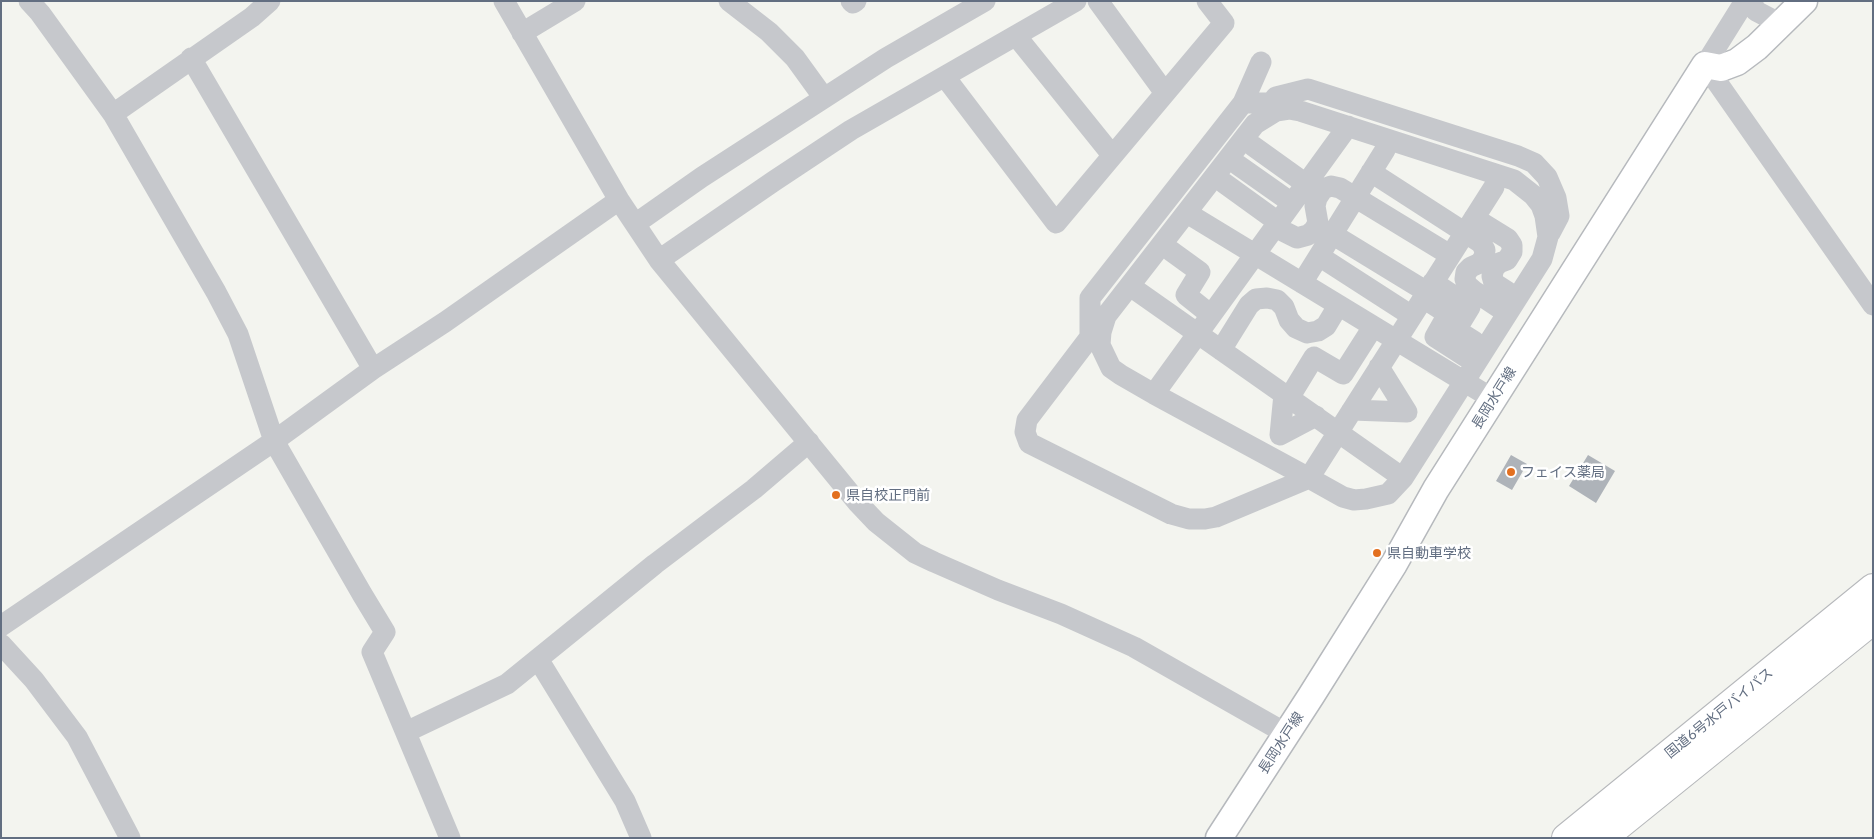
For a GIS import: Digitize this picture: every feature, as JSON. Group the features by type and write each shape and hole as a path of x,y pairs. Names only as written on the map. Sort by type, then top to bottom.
{"highway":[{"name":"国道6号水戸バイパス","path":"1566,838 1873,588"},
{"name":"国道6号水戸バイパス","path":"1603,838 1873,620"}],"main road":[{"path":"1705,64 1721,68 1737,62 1781,24 1804,1"},
{"name":"長岡水戸線","path":"1219,838 1394,564 1436,489 1705,64"}],"street":[{"path":"28,1 40,13 113,114 216,292 238,334 274,441 385,632 372,652 450,838"},
{"path":"113,114 252,17 270,1"},
{"path":"504,1 619,200 659,260 858,503 891,535 915,553 998,590 1061,614 1134,647 1287,734"},
{"path":"522,33 575,1"},
{"path":"729,1 769,32 795,58 824,98"},
{"path":"851,1 853,3 856,1"},
{"path":"635,224 702,177 886,58 985,1"},
{"path":"659,260 852,130 1017,37 1076,1"},
{"path":"1098,1 1165,92"},
{"path":"945,77 1056,223 1224,23 1207,1"},
{"path":"1745,1 1705,64 1873,305"},
{"path":"1751,1 1756,11 1781,24"},
{"path":"1017,37 1112,155"},
{"path":"191,58 373,369"},
{"path":"1090,336 1090,298 1243,103 1261,62"},
{"path":"1243,103 1273,100 1308,88 1518,156 1534,164 1547,177 1556,198 1559,216 1548,238 1542,259 1459,379 1398,474 1388,494 1354,500 1343,497 1312,473 1158,389 1128,367 1113,348 1112,336 1116,322 1135,289 1191,216 1273,100"},
{"path":"1255,124 1276,111 1289,109 1316,115 1344,131 1385,150 1494,187 1521,198 1530,207 1538,230 1532,254 1470,350 1459,379"},
{"path":"1494,187 1312,473 1216,517 1189,519 1171,514 1028,443 1025,432 1027,420 1090,336 1106,316 1171,251 1191,216 1224,183 1266,130 1285,120 1344,131 1514,180 1524,187 1541,205 1545,216 1548,238"},
{"path":"1158,389 1344,131"},
{"path":"1252,146 1306,184"},
{"path":"1302,283 1385,150"},
{"path":"1238,164 1292,203"},
{"path":"1371,172 1469,226 1485,250 1480,264 1471,267 1466,272 1465,279 1467,285 1503,299"},
{"path":"1224,183 1297,238 1308,235 1318,223 1315,206 1317,198 1323,189 1331,186 1340,188 1356,196 1450,256"},
{"path":"1,626 274,441 373,369 445,322 619,200"},
{"path":"1191,216 1493,399"},
{"path":"1332,234 1428,291 1470,307 1456,330 1470,350"},
{"path":"1171,251 1200,272 1186,295 1211,315"},
{"path":"1319,256 1412,316"},
{"path":"1135,289 1398,474"},
{"path":"1221,350 1249,306 1256,299 1267,298 1277,300 1284,307 1289,320 1296,328 1307,333 1318,331 1326,326 1338,306"},
{"path":"1106,316 1101,332 1100,345 1111,368 1121,375 1158,389"},
{"path":"1316,416 1280,435 1286,396 1314,357 1343,374 1373,327"},
{"path":"1352,410 1407,412 1379,367"},
{"path":"406,732 507,684 655,564 754,489 809,442"},
{"path":"1,644 34,680 77,737 130,838"},
{"path":"538,659 625,801 641,838"}],"building":[{"name":"フェイス薬局","path":"1511,455 1527,464 1512,490 1496,481"},
{"path":"1588,455 1615,471 1596,503 1569,486"}],"place":[{"name":"フェイス薬局","path":"1511,472"},
{"name":"県自校正門前","path":"836,495"},
{"name":"県自動車学校","path":"1377,553"}]}
